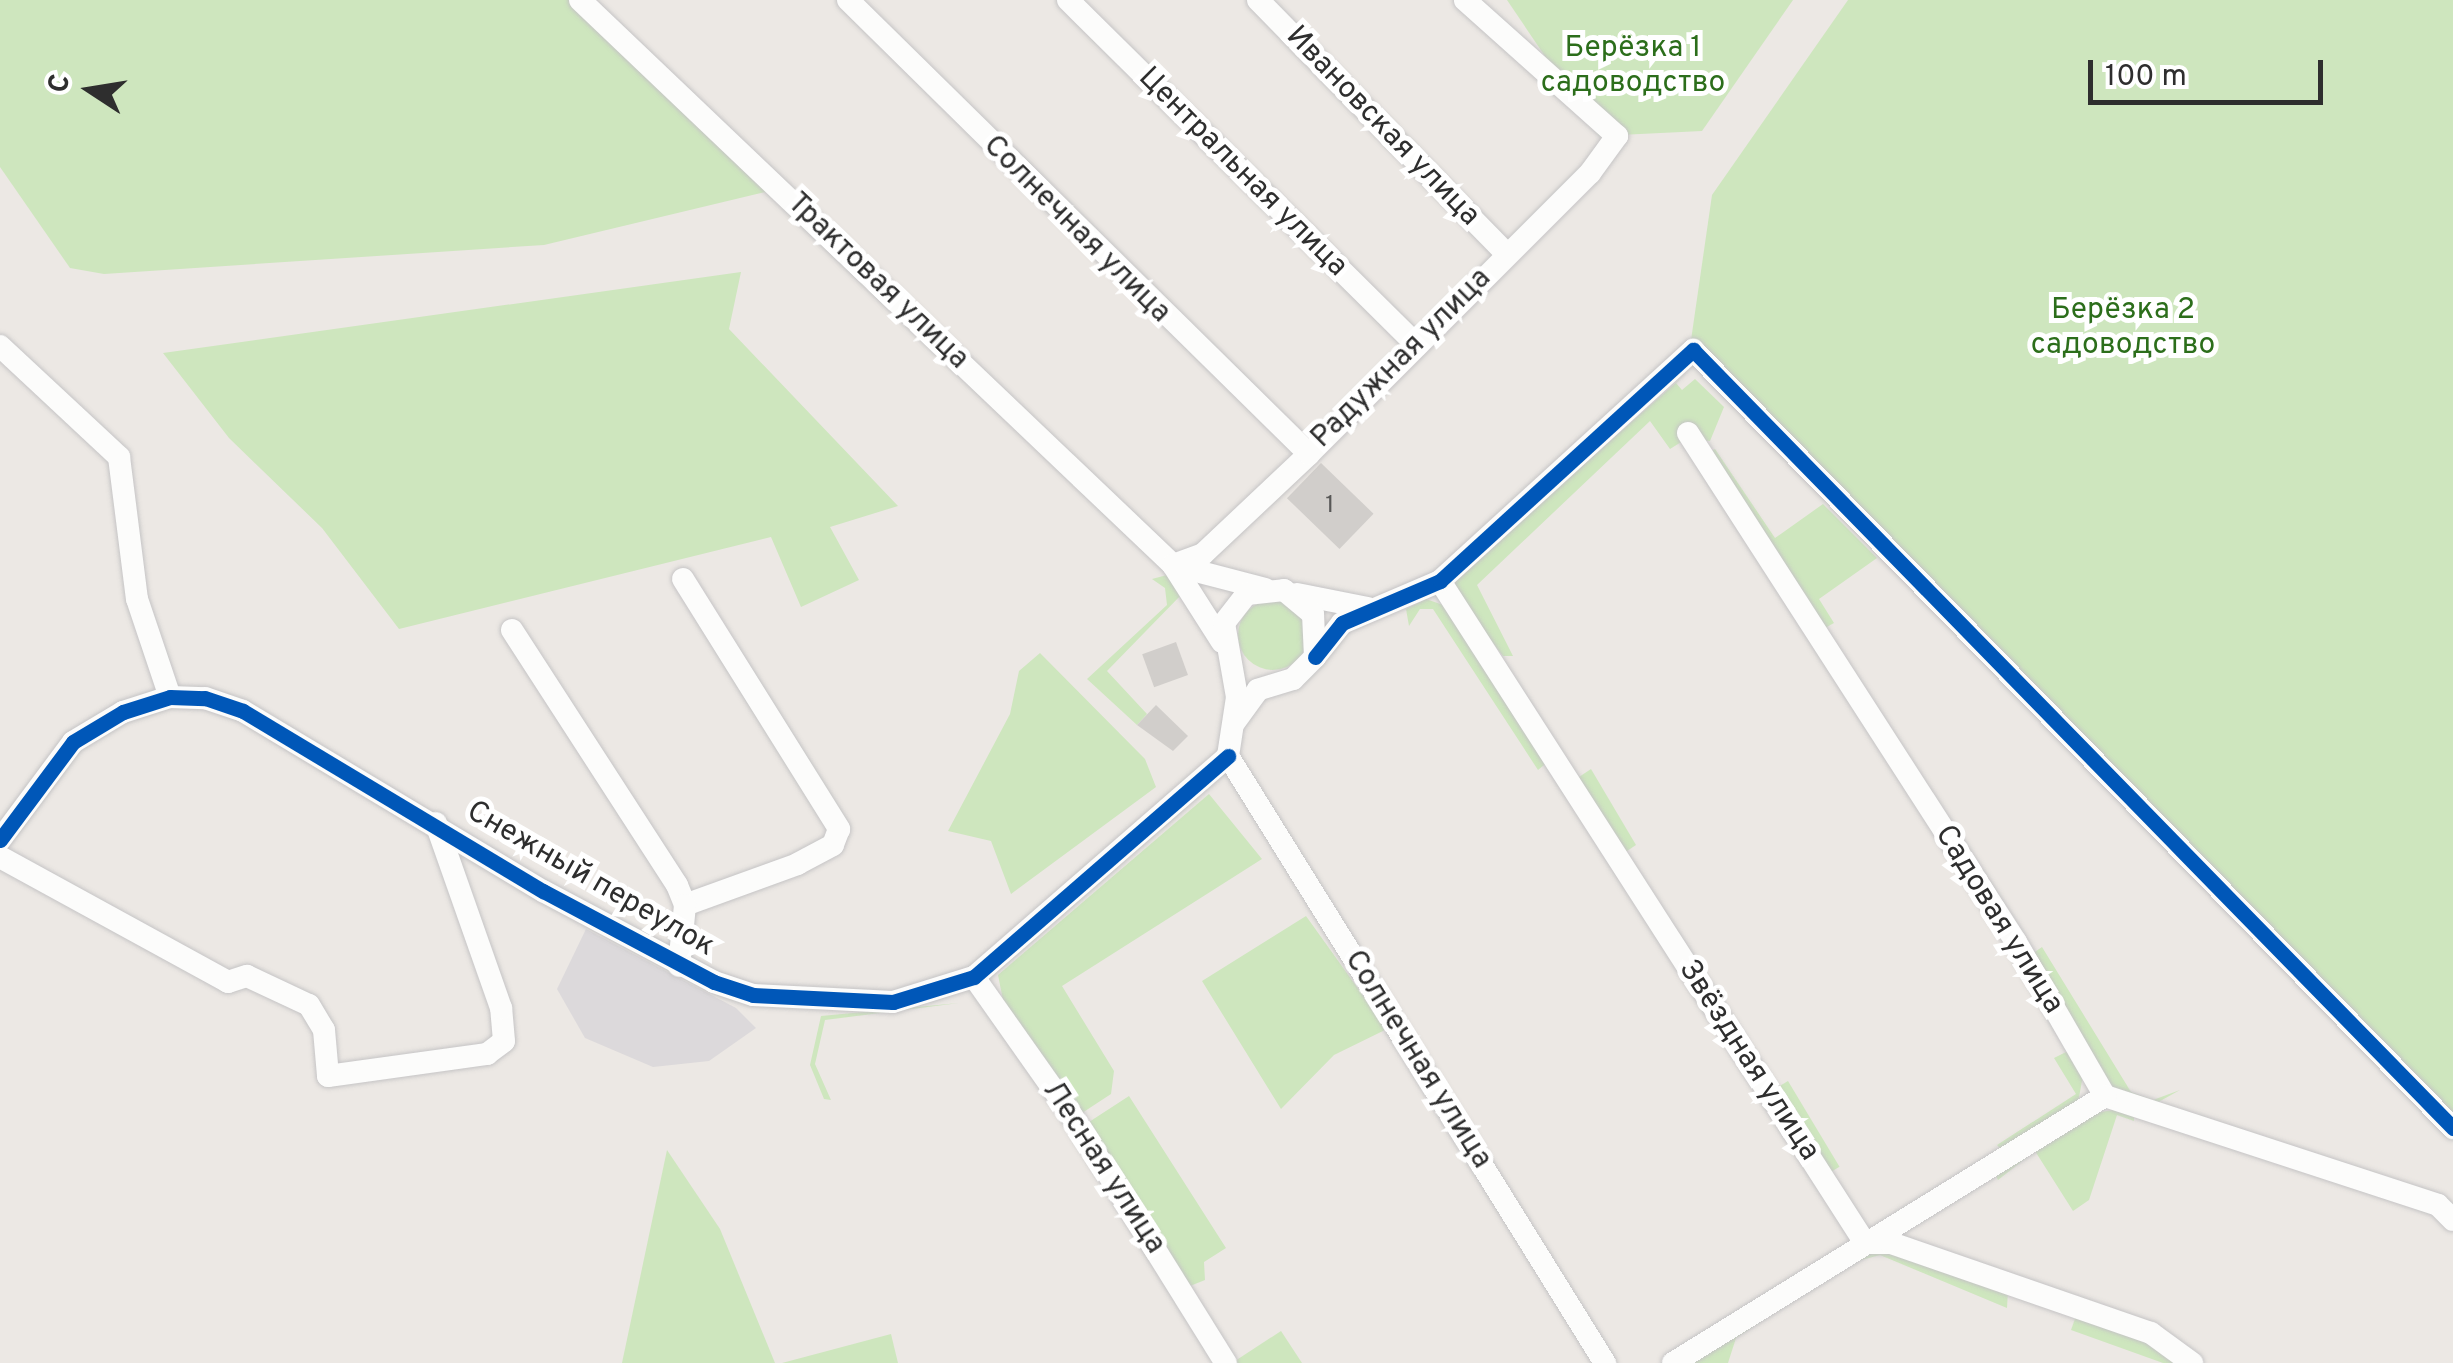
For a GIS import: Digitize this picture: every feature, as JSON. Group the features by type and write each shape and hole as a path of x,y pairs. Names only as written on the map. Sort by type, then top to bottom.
{"street":[{"name":"Трактовая улица","path":"580,0 1173,565 1225,651"},
{"name":"Солнечная улица","path":"848,0 1309,454"},
{"name":"Центральная улица","path":"1068,0 1417,345"},
{"name":"Ивановская улица","path":"1258,0 1507,254"},
{"name":"Радужная улица","path":"1173,565 1203,554 1309,454 1507,254 1617,136 1465,0"},
{"path":"0,346 119,457 136,600 170,696 73,742 0,840"},
{"path":"1235,722 1258,690 1276,685 1315,657 1332,630 1371,608 1440,581 1693,350 2453,1128"},
{"name":"Садовая улица","path":"1688,432 2016,942 2104,1096"},
{"name":"Трактовая улица","path":"1173,565 1371,608"},
{"path":"683,579 839,829 833,845 798,864 685,905"},
{"name":"Звёздная улица","path":"1440,581 1865,1244"},
{"path":"1228,756 1235,722 1225,651 1233,606 1275,590 1313,614 1315,657"},
{"path":"512,630 685,905 679,966"},
{"path":"1225,651 1256,683 1276,685"},
{"name":"Снежный переулок","path":"170,696 205,698 243,711 679,966 753,995 805,1000 893,1002 974,977 1228,756"},
{"name":"Солнечная улица","path":"1228,756 1605,1363"},
{"path":"0,857 228,982 247,976 309,1005 324,1030 328,1076 487,1054 504,1041 502,1008 436,824"},
{"name":"Лесная улица","path":"974,977 1072,1116 1226,1363"},
{"path":"1673,1363 2104,1096 2438,1204 2453,1220"},
{"path":"1865,1244 1892,1242 2150,1332 2192,1363"}],"shaded area":[{"path":"586,929 736,1008 756,1028 709,1061 653,1067 585,1038 557,989"}],"green space":[{"path":"0,0 577,0 778,189 544,245 104,274 70,268 0,167"},
{"name":"Берёзка 1 садоводство","path":"1507,0 1793,0 1702,131 1599,136"},
{"name":"Берёзка 2 садоводство","path":"1848,0 2453,0 2453,1139 1689,354 1712,195"},
{"path":"741,272 729,329 898,506 830,527 859,580 801,607 771,537 399,629 322,528 229,438 163,353"},
{"path":"1688,372 1676,383 1682,390 1695,379 1724,407 1710,441 1686,439 1670,449 1650,421 1477,585 1513,656 1503,656 1453,591 1454,579"},
{"path":"1715,449 1775,538 1823,504 1877,558 1819,599 1834,623 1823,629 1710,452"},
{"path":"1167,575 1183,593 1107,671 1147,714 1137,725 1087,679 1167,605 1165,588 1152,579"},
{"path":"1426,599 1443,605 1549,761 1538,770 1433,609 1420,609 1409,626 1406,609"},
{"path":"1273,600 1298,610 1308,635 1298,660 1273,670 1248,660 1238,635 1248,610"},
{"path":"1040,653 1145,759 1156,787 1011,894 991,841 948,831 1010,714 1019,671"},
{"path":"1591,769 1636,845 1624,853 1576,779"},
{"path":"1209,794 1262,859 1062,986 1114,1071 1111,1094 1082,1113 1004,1005 998,975"},
{"path":"1306,916 1387,1029 1334,1055 1281,1109 1202,981"},
{"path":"2042,947 2131,1092 2153,1100 2180,1090 2153,1105 2115,1093 2032,954"},
{"path":"959,1003 825,1020 815,1064 831,1100 824,1099 810,1065 821,1016"},
{"path":"2070,1050 2083,1075 2078,1103 2003,1152 1997,1145 2076,1094 2054,1058"},
{"path":"1788,1081 1840,1167 1825,1175 1773,1090"},
{"path":"1129,1096 1226,1248 1204,1262 1205,1280 1190,1286 1089,1122"},
{"path":"2120,1109 2134,1113 2134,1121 2117,1115 2089,1200 2073,1211 2035,1151 1998,1180 1994,1172 2094,1113"},
{"path":"667,1150 720,1229 775,1363 622,1363"},
{"path":"1886,1247 2008,1291 2007,1308 1880,1255 1850,1263 1736,1338 1728,1363 1686,1363 1860,1254"},
{"path":"2077,1313 2148,1338 2184,1363 2163,1363 2071,1330"},
{"path":"1281,1331 1302,1363 1236,1363 1235,1361"},
{"path":"891,1334 898,1363 782,1363"}],"building":[{"path":"1321,463 1374,514 1339,549 1287,498"},
{"path":"1176,642 1188,675 1154,687 1142,654"},
{"path":"1156,705 1188,736 1173,751 1137,725"}],"cycle path":[{"path":"1315,657 1342,623 1440,581 1693,350 2453,1128"},
{"path":"0,840 73,742 123,712 170,697 205,698 243,711 543,891 714,982 753,995 893,1002 974,977 1228,756"}]}
